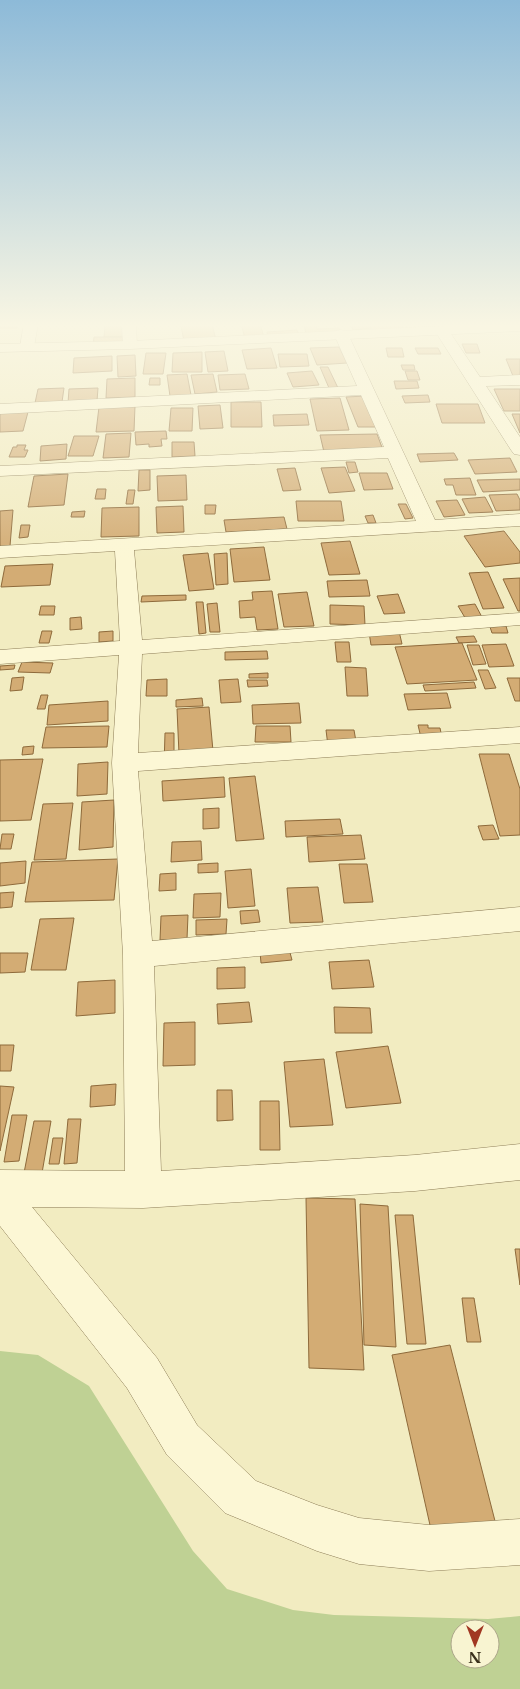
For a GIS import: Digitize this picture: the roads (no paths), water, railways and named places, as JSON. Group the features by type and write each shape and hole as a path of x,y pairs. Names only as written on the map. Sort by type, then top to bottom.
{"street":[{"path":"0,409 120,403"},
{"path":"374,403 428,526"},
{"path":"489,403 519,446"},
{"path":"0,471 396,452"},
{"path":"0,552 520,520"},
{"path":"124,545 131,646 125,763 138,955 144,1190"},
{"path":"0,657 520,619"},
{"path":"125,763 520,735"},
{"path":"138,955 520,919"},
{"path":"0,1188 144,1190 414,1173 520,1162"},
{"path":"0,1196 142,1373 182,1440 241,1497 317,1528 359,1542 429,1548 520,1542"}]}
